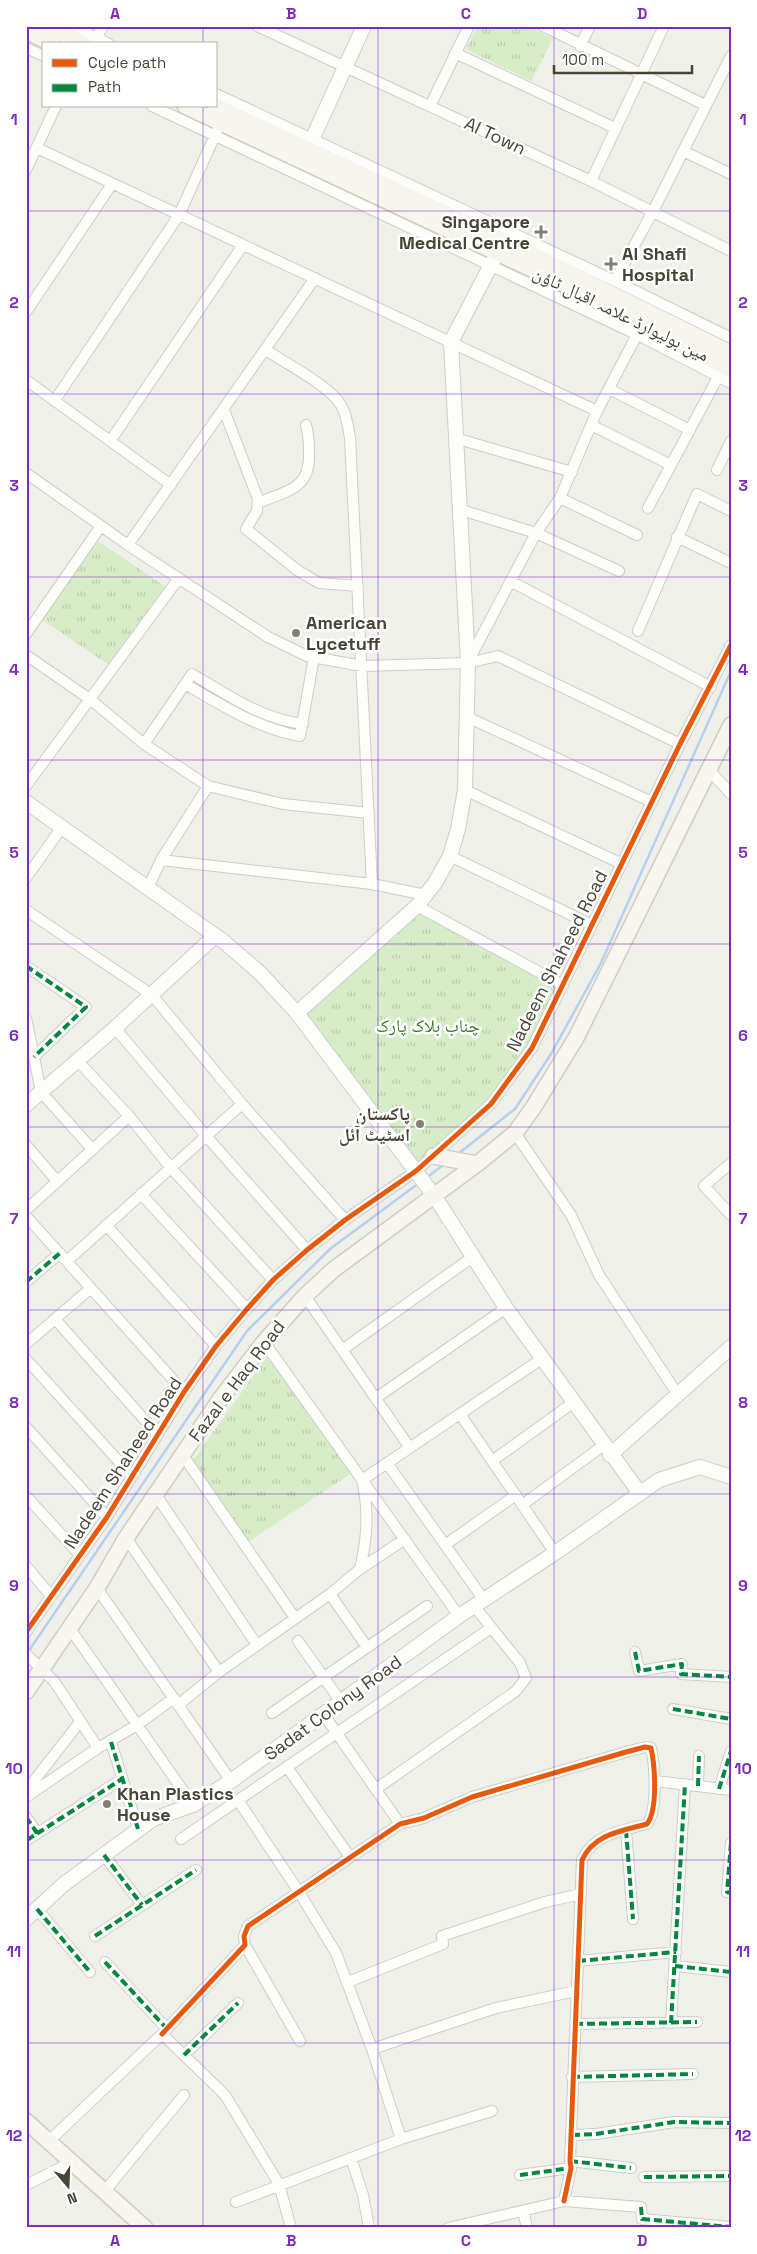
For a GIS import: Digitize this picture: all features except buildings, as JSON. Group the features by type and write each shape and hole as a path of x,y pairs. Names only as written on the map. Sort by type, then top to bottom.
{"main road":[{"path":"47,26 91,42"},
{"path":"26,32 48,42"},
{"name":"مین بولیوارڈ علامہ اقبال ٹاؤن","path":"218,107 508,242 731,353"},
{"name":"مین بولیوارڈ علامہ اقبال ٹاؤن","path":"188,108 218,129 307,150 493,259 640,329 724,373"},
{"path":"515,1132 533,1108 576,1038 731,725"},
{"name":"Fazal e Haq Road","path":"26,1692 97,1588 126,1538 182,1454 221,1398 264,1342 305,1296 333,1270 433,1194 477,1164 515,1132"},
{"path":"435,1156 477,1164"},
{"path":"28,2125 145,2228"}],"street":[{"path":"72,26 91,42 103,26"},
{"name":"AI Town","path":"257,26 591,181 731,251"},
{"path":"307,150 364,26"},
{"path":"430,106 469,26"},
{"path":"543,26 580,46 643,74 705,105"},
{"path":"580,46 590,26"},
{"path":"591,181 664,26"},
{"path":"26,48 42,55"},
{"path":"455,53 615,128"},
{"path":"615,281 653,211 731,56"},
{"path":"218,95 307,150 615,281 731,338"},
{"path":"26,170 55,108"},
{"path":"158,108 218,129 493,259 451,342 458,509 468,663 465,790 458,829 450,856 435,884 421,901 296,1013"},
{"path":"55,400 179,215 218,129"},
{"path":"37,148 597,411"},
{"path":"683,151 731,174"},
{"path":"26,312 112,184"},
{"path":"111,440 243,245"},
{"path":"128,544 172,485 315,278"},
{"path":"468,663 536,533 560,498 597,411 640,329"},
{"path":"266,350 330,392 340,404 346,416 350,438 372,884"},
{"path":"648,508 690,430 724,373 731,383"},
{"path":"26,380 172,485"},
{"path":"609,390 690,430"},
{"path":"224,410 258,503 254,519 246,529 298,570 319,583 358,586"},
{"path":"258,503 297,486 306,479 310,468 309,434 306,425"},
{"path":"591,425 671,465"},
{"path":"455,438 572,472"},
{"path":"717,470 731,442"},
{"path":"26,473 101,526 268,636 307,656 362,666 468,663 498,656 680,744"},
{"path":"638,631 697,494 731,511"},
{"path":"560,498 637,535"},
{"path":"458,509 536,533 619,571"},
{"path":"26,634 101,526"},
{"path":"678,537 731,563"},
{"path":"26,786 179,578"},
{"path":"512,582 711,687"},
{"name":"Nadeem Shaheed Road","path":"26,1632 107,1517 184,1392 216,1346 247,1308 273,1280 345,1220 418,1173 491,1104 532,1048 680,744 731,645"},
{"path":"26,655 91,700 144,744 208,786 283,804 368,813"},
{"path":"144,744 185,684 224,706 279,732 300,736 314,657"},
{"path":"467,717 652,802"},
{"path":"709,770 731,794"},
{"path":"148,888 162,860 208,786"},
{"path":"465,790 622,864"},
{"path":"26,802 215,936 260,973 296,1013 418,1173 474,1256 506,1308 639,1492"},
{"path":"26,878 62,827"},
{"path":"450,856 592,925"},
{"path":"162,860 372,884 421,901 563,985"},
{"path":"26,910 152,994 242,1104 345,1220"},
{"path":"26,1105 115,1028 215,936"},
{"path":"26,966 86,1007 34,1057"},
{"path":"26,1018 41,1092 92,1149"},
{"path":"115,1028 207,1137 307,1250"},
{"path":"77,1060 129,1116 171,1168 273,1280"},
{"path":"26,1282 106,1225 242,1104"},
{"path":"26,1210 129,1116"},
{"path":"515,1132 571,1215 599,1275 678,1395"},
{"path":"26,1146 57,1181"},
{"path":"731,1163 704,1186 731,1215"},
{"path":"141,1194 247,1308"},
{"path":"26,1216 184,1392"},
{"path":"106,1225 216,1346"},
{"path":"342,1350 474,1256"},
{"path":"26,1344 92,1288"},
{"path":"305,1296 410,1448"},
{"path":"376,1398 506,1308"},
{"path":"54,1320 158,1435"},
{"path":"264,1342 459,1616"},
{"path":"522,1505 607,1450 678,1395 731,1347"},
{"path":"362,1480 543,1358"},
{"path":"26,1359 132,1476"},
{"path":"492,1461 574,1402"},
{"path":"460,1414 555,1553"},
{"path":"26,1426 107,1517"},
{"path":"182,1454 295,1618"},
{"path":"376,1789 516,1690 526,1678 520,1663 491,1628 479,1603 445,1545 387,1463"},
{"name":"Sadat Colony Road","path":"32,1914 64,1884 138,1829 153,1819 193,1805 231,1781 459,1616 555,1553 639,1492 659,1480 700,1467 731,1477"},
{"path":"360,1569 367,1519 366,1496 362,1480"},
{"path":"156,1495 257,1645"},
{"path":"445,1545 516,1495"},
{"path":"26,1496 80,1555"},
{"path":"126,1538 219,1672"},
{"path":"26,1797 98,1748 176,1702 330,1594 360,1569 405,1539"},
{"path":"26,1566 51,1596"},
{"path":"97,1588 231,1781"},
{"path":"330,1594 367,1647"},
{"path":"272,1713 427,1606"},
{"path":"70,1627 193,1805"},
{"path":"181,1839 491,1628"},
{"path":"298,1641 341,1702"},
{"path":"635,1652 639,1671 682,1664 681,1674 731,1677"},
{"path":"26,1654 43,1668 54,1681 79,1722 98,1748"},
{"path":"673,1709 731,1719"},
{"path":"324,1715 400,1824"},
{"path":"26,1790 79,1722"},
{"path":"110,1742 138,1829"},
{"path":"300,2040 245,1945 244,1936 248,1926 400,1824 424,1818 472,1797 645,1747 651,1748 655,1781 651,1818 647,1824 606,1836 588,1847 582,1860 572,2077 572,2135 570,2165 564,2201"},
{"path":"719,1788 731,1751"},
{"path":"698,1786 700,1756"},
{"path":"286,1767 350,1857"},
{"path":"27,1840 122,1779"},
{"path":"655,1781 731,1790"},
{"path":"671,2022 686,1784"},
{"path":"238,1800 299,1892 336,1953 372,2049 401,2139"},
{"path":"26,1817 37,1833"},
{"path":"626,1830 633,1919"},
{"path":"731,1843 727,1892 731,1893"},
{"path":"104,1855 142,1905"},
{"path":"95,1936 196,1870"},
{"path":"348,1982 444,1944 442,1936 545,1902 581,1894"},
{"path":"32,1914 90,1972"},
{"path":"48,2142 165,2031 245,1945"},
{"path":"578,1961 676,1952"},
{"path":"105,1962 184,2055 225,2095 279,2184 291,2228"},
{"path":"675,1966 731,1972"},
{"path":"372,2049 496,2008 576,1991"},
{"path":"184,2055 238,2002"},
{"path":"574,2024 697,2022"},
{"path":"572,2077 693,2074"},
{"path":"104,2192 184,2095"},
{"path":"236,2202 401,2139 492,2110"},
{"path":"572,2135 596,2134 674,2122 731,2123"},
{"path":"351,2158 363,2195 370,2228"},
{"path":"26,2185 70,2163"},
{"path":"520,2175 570,2165 631,2168"},
{"path":"644,2177 731,2176"},
{"path":"450,2228 564,2201 642,2207 642,2219 731,2228"},
{"path":"523,2211 527,2228"}],"green space":[{"path":"478,26 528,26 553,39 531,81 466,49"},
{"path":"95,539 166,587 112,667 41,619"},
{"name":"چناب بلاک پارک","path":"417,906 563,985 532,1048 491,1104 416,1171 297,1013"},
{"path":"268,1355 353,1472 245,1544 192,1462"}],"waterway":[{"path":"458,1154 515,1109 551,1054 601,963 731,671"},
{"path":"426,1178 446,1163"},
{"path":"30,1649 247,1331 330,1249 419,1183"}],"marked path":[{"path":"26,966 86,1007 34,1057"},
{"path":"26,1282 60,1253"},
{"path":"635,1652 639,1671 682,1664 681,1674 731,1677"},
{"path":"673,1709 731,1719"},
{"path":"111,1742 138,1829"},
{"path":"719,1789 731,1751"},
{"path":"698,1786 699,1756"},
{"path":"27,1840 122,1779"},
{"path":"671,2023 685,1784"},
{"path":"26,1817 37,1833"},
{"path":"626,1830 633,1919"},
{"path":"731,1843 727,1892 731,1893"},
{"path":"104,1855 142,1905"},
{"path":"95,1936 196,1870"},
{"path":"37,1909 90,1972"},
{"path":"578,1961 676,1952"},
{"path":"105,1962 167,2029"},
{"path":"675,1966 731,1972"},
{"path":"184,2055 238,2003"},
{"path":"575,2024 697,2022"},
{"path":"572,2077 693,2074"},
{"path":"572,2135 596,2134 674,2122 731,2123"},
{"path":"570,2161 631,2168"},
{"path":"520,2175 571,2168"},
{"path":"644,2177 731,2176"},
{"path":"641,2207 642,2219 731,2227"}],"cycle path":[{"path":"26,1632 107,1517 184,1392 216,1346 247,1309 273,1280 307,1250 345,1220 416,1171 491,1104 532,1048 680,744 731,645"},
{"path":"162,2034 245,1945 244,1936 248,1926 400,1824 424,1818 472,1797 626,1752 645,1747 651,1748 654,1765 654,1799 653,1809 647,1824 601,1839 587,1851 582,1860 571,2168 564,2201"}],"place":[{"name":"Singapore Medical Centre","path":"541,232"},
{"name":"Al Shafi Hospital","path":"611,264"},
{"name":"American Lycetuff","path":"296,633"},
{"name":"پاکستان اسٹیٹ آئل","path":"420,1124"},
{"name":"Khan Plastics House","path":"107,1804"}]}
